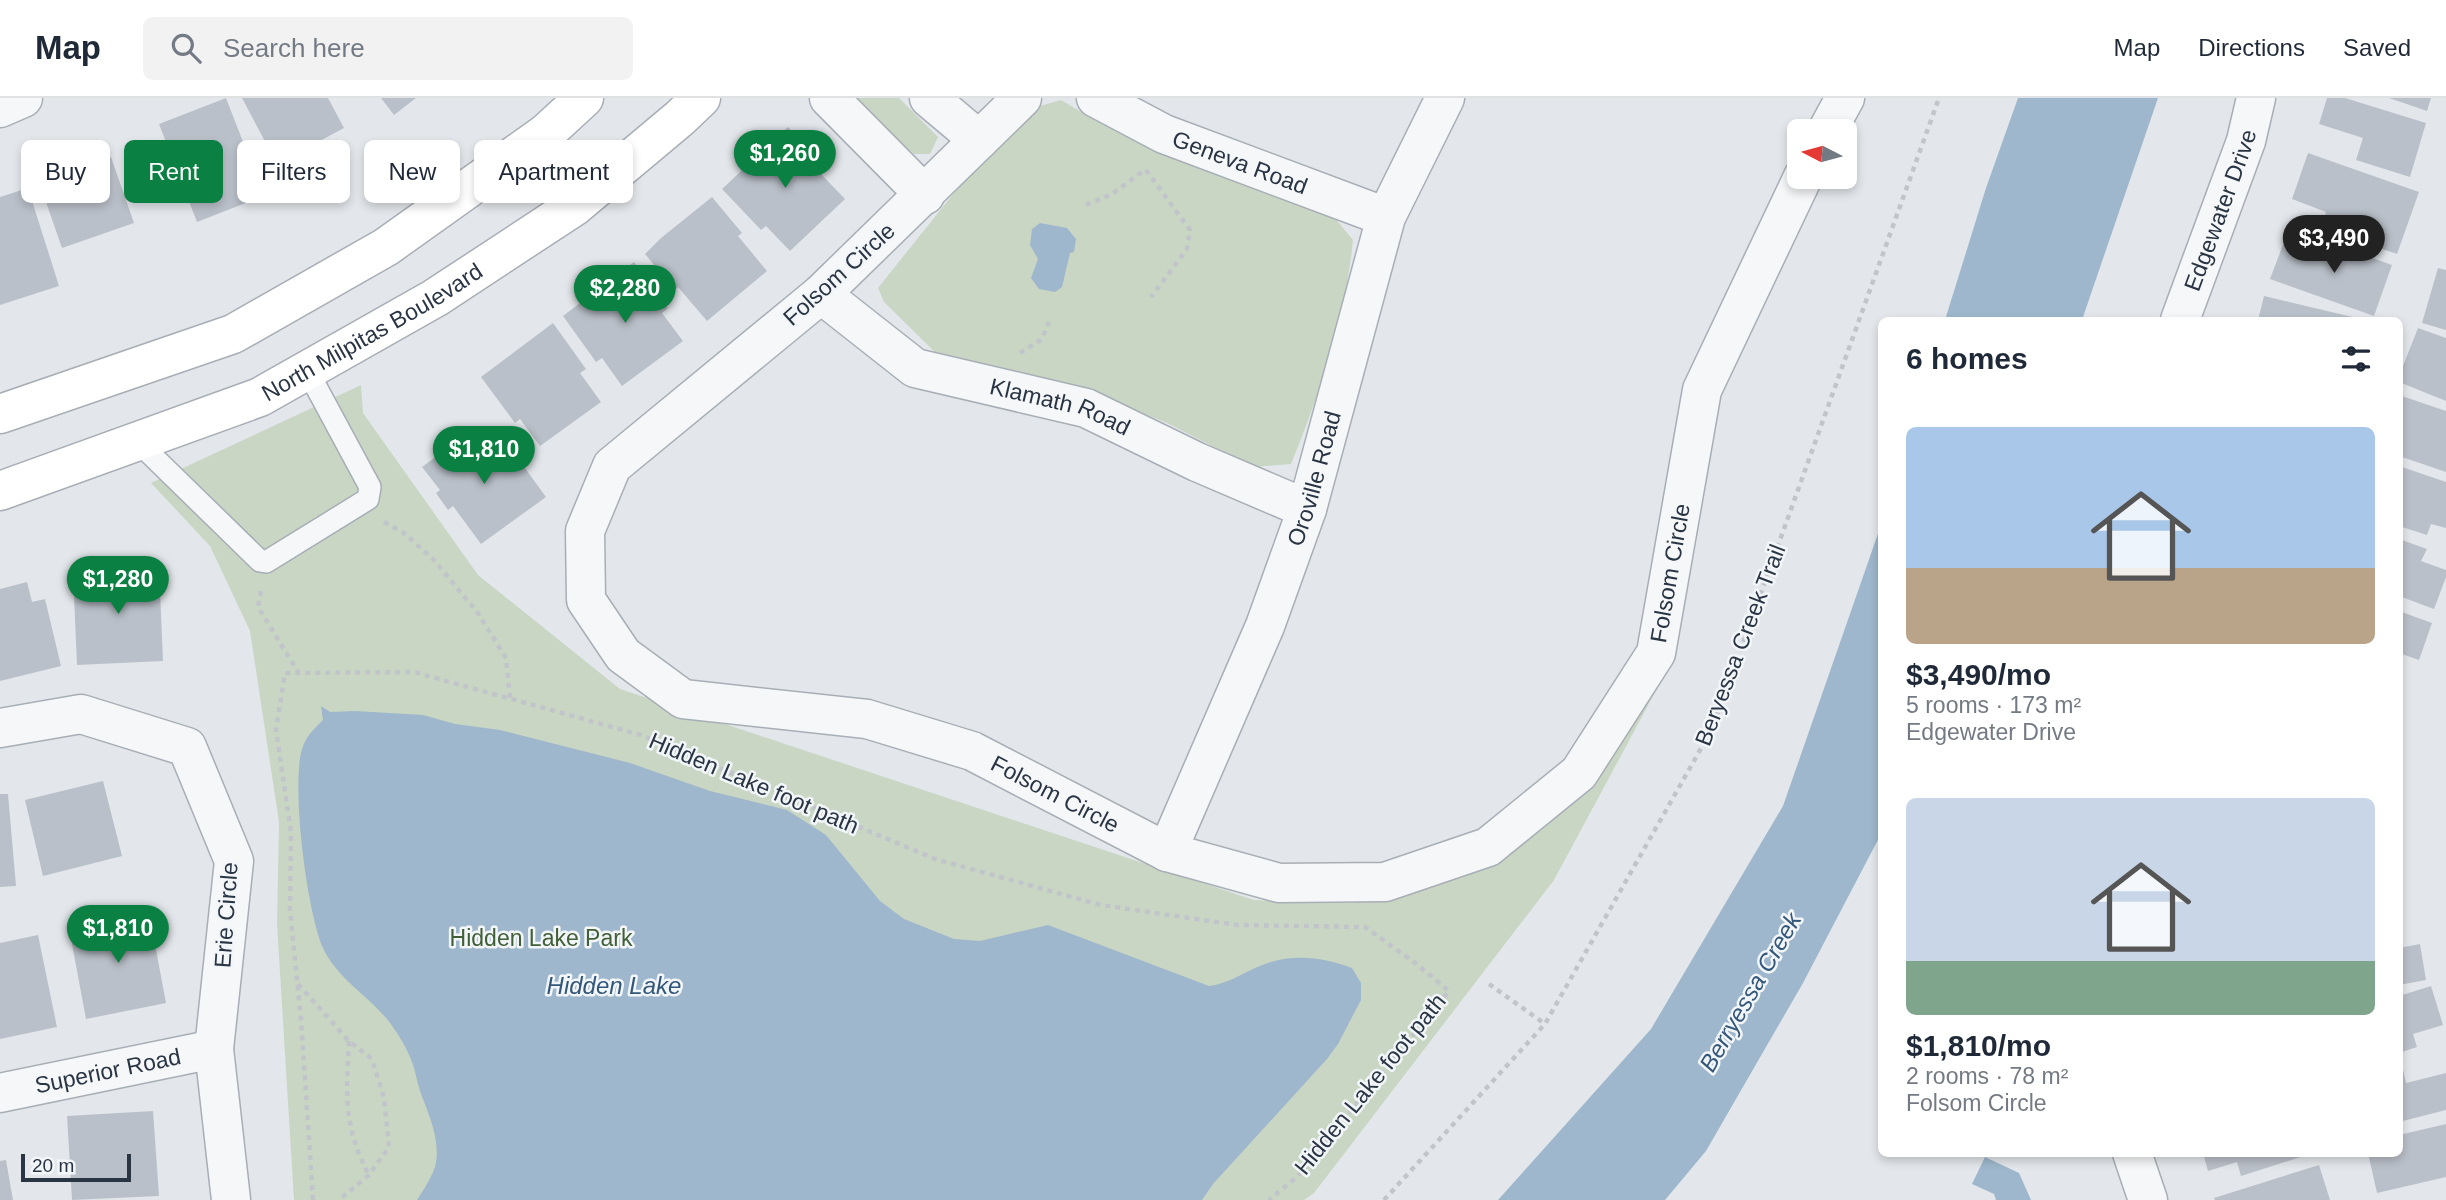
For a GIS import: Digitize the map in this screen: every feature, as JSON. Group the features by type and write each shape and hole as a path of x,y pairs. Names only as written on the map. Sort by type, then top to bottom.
{"main road":[{"path":"0,414 233,334 386,247 546,133 584,98"},
{"name":"North Milpitas Boulevard","path":"0,491 260,397 435,298 575,206 701,98"}],"street":[{"path":"0,108 23,98"},
{"path":"829,98 925,195"},
{"path":"929,98 979,140"},
{"name":"Folsom Circle","path":"1022,98 821,294 612,466 585,531 586,600 623,655 683,699 866,719 972,751 1167,852 1279,883 1385,882 1488,847 1580,773 1656,653 1702,390 1797,189"},
{"name":"Geneva Road","path":"1096,98 1164,134 1386,217"},
{"name":"Oroville Road","path":"1167,852 1265,626 1307,509 1386,217 1444,98"},
{"path":"1834,119 1845,98"},
{"name":"Edgewater Drive","path":"2181,317 2246,141 2256,98"},
{"name":"Klamath Road","path":"821,294 915,368 1086,408 1197,462 1307,509"},
{"name":"Erie Circle","path":"0,728 81,714 187,747 234,861 214,1049 231,1200"},
{"name":"Superior Road","path":"0,1093 214,1049"},
{"path":"2133,1157 2148,1200"}],"lane":[{"path":"137,441 260,561 266,562 368,499 370,487 307,370"}],"path":[{"name":"Beryessa Creek Trail","path":"1384,1200 1545,1024 1712,729 1939,98"},
{"path":"1086,205 1112,194 1146,170 1159,152 1164,134"},
{"path":"1146,170 1190,230 1187,249 1152,297"},
{"path":"356,506 404,533 433,559 477,612 506,658 510,699"},
{"path":"266,562 258,607 299,673"},
{"name":"Hidden Lake foot path","path":"299,673 414,672 641,735 935,859 1101,905 1237,925 1365,927 1449,991 1298,1176 1269,1200"},
{"path":"299,673 285,673 276,730 291,832 290,911 313,1200"},
{"path":"297,984 348,1041 372,1059 384,1098 388,1147 369,1175 339,1200"},
{"path":"1489,984 1545,1024"},
{"path":"348,1041 346,1105 356,1151 369,1175"}],"green space":[{"path":"851,98 899,98 938,137 930,154 914,154"},
{"path":"1061,100 1098,122 1163,154 1334,217 1353,240 1338,326 1312,409 1291,464 1253,467 1167,423 1080,388 940,357 884,302 878,288 954,193 1033,108"},
{"name":"Hidden Lake Park","path":"361,385 363,413 478,575 620,689 1254,900 1352,903 1478,869 1584,794 1658,687 1554,880 1314,1193 1304,1200 294,1200 277,924 279,822 250,631 210,546 151,483"}],"water":[{"path":"2018,98 2158,98 2083,317 1946,317 1986,188"},
{"path":"1040,223 1067,228 1076,239 1062,287 1055,292 1039,289 1031,278 1038,259 1030,245 1032,229"},
{"name":"Berryessa Creek","path":"1878,534 1878,840 1803,983 1706,1151 1665,1200 1498,1200 1651,1029 1783,806"},
{"name":"Hidden Lake","path":"321,706 330,712 423,715 455,724 500,730 630,763 710,791 787,810 826,835 880,901 904,919 954,939 980,941 1048,925 1209,986 1267,963 1291,958 1316,959 1352,968 1361,983 1361,1000 1327,1059 1213,1184 1202,1200 417,1200 433,1171 437,1153 432,1126 411,1059 387,1019 329,959 311,907 302,849 299,767 306,740 323,720"},
{"path":"1985,1157 2019,1173 2031,1200 1996,1200 1994,1194 1972,1184"}],"building":[{"path":"226,98 242,140 237,140 237,203 246,203 197,222 190,203 223,203 223,140 165,140 159,124"},
{"path":"242,98 328,98 344,128 322,140 264,140"},
{"path":"381,98 416,98 394,115"},
{"path":"2327,98 2345,98 2426,123 2410,177 2356,160 2363,138 2319,124"},
{"path":"2389,98 2431,98 2427,111"},
{"path":"788,127 826,169 821,174 845,199 790,251 766,226 761,230 722,189"},
{"path":"2308,153 2419,192 2397,254 2321,228 2326,212 2292,199"},
{"path":"110,157 124,194 124,203 127,203 134,223 62,248 46,203 110,203"},
{"path":"21,190 21,203 33,203 59,286 0,305 0,197"},
{"path":"712,197 742,233 738,236 767,271 707,321 678,287 675,290 645,254"},
{"path":"2319,239 2392,265 2374,316 2270,279 2284,242 2314,253"},
{"path":"634,262 668,308 662,313 683,341 622,386 602,358 596,362 563,316"},
{"path":"2438,268 2446,270 2446,330 2422,323"},
{"path":"2264,296 2353,317 2259,317"},
{"path":"553,323 586,369 580,373 601,402 540,446 520,419 515,423 481,377"},
{"path":"2418,328 2446,338 2446,401 2403,384 2403,366"},
{"path":"2403,396 2446,411 2446,472 2403,457"},
{"path":"482,431 496,450 506,442 546,497 481,544 453,506 448,510 436,493 440,490 422,467 441,453 445,458"},
{"path":"2403,467 2446,482 2446,528 2431,524 2427,535 2403,527"},
{"path":"2403,540 2427,549 2421,561 2446,570 2434,609 2403,597"},
{"path":"159,567 163,661 77,665 73,572"},
{"path":"27,582 32,602 45,599 61,666 0,681 0,589"},
{"path":"2403,612 2432,623 2419,660 2403,654"},
{"path":"103,781 122,856 43,876 25,800"},
{"path":"0,794 8,794 16,886 0,887"},
{"path":"149,912 166,1003 86,1019 69,928"},
{"path":"38,935 57,1027 0,1039 0,943"},
{"path":"2420,944 2426,980 2403,984 2403,947"},
{"path":"2431,986 2443,1025 2413,1034 2417,1047 2403,1052 2403,995"},
{"path":"2403,1070 2406,1083 2446,1073 2446,1110 2403,1121"},
{"path":"153,1111 159,1196 72,1200 67,1116"},
{"path":"2446,1124 2446,1177 2377,1193 2369,1157 2403,1157 2403,1134"},
{"path":"2204,1157 2301,1157 2241,1176 2237,1162 2208,1171"},
{"path":"6,1160 13,1200 0,1200 0,1161"},
{"path":"2319,1165 2330,1200 2214,1198"}]}
